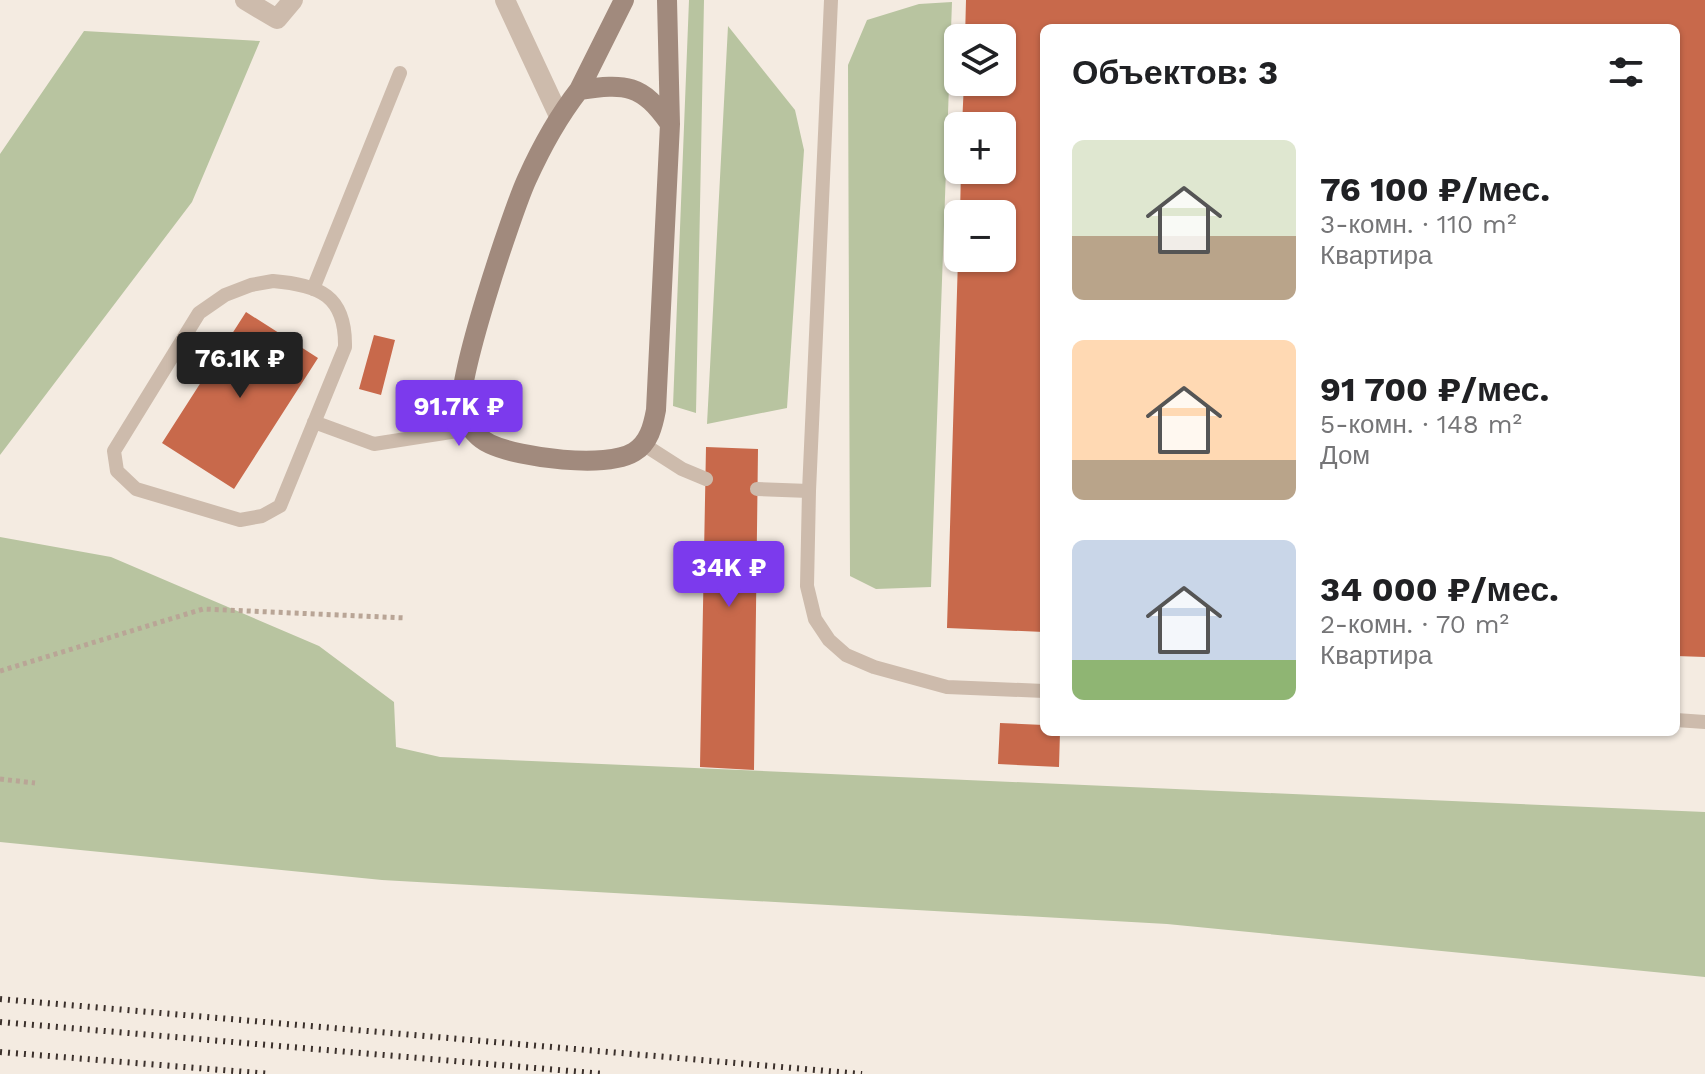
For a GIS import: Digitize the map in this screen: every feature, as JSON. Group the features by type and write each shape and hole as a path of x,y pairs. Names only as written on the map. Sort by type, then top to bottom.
{"street":[{"path":"245,0 277,19 293,0"},
{"path":"505,0 559,116"},
{"path":"624,0 579,90 559,116 526,181 470,352 460,409 470,429 490,444 541,457 594,461 612,459 634,452 652,430 656,410 670,124 667,0"},
{"path":"579,90 615,85 652,99 670,124"}],"lane":[{"path":"831,0 809,491 807,586 815,619 829,640 846,655 874,667 947,687 1040,691"},
{"path":"313,289 400,73"},
{"path":"273,281 300,283 336,303 345,325 345,347 314,422 280,506 262,516 240,520 158,496 136,489 117,471 114,451 199,313 225,295 251,285 273,281"},
{"path":"314,422 374,444 470,429"},
{"path":"643,444 682,469 706,479"},
{"path":"757,489 809,491"},
{"path":"1680,720 1705,722"}],"path":[{"path":"0,671 203,609 406,618"},
{"path":"0,779 35,783"}],"green space":[{"path":"689,0 704,0 696,413 673,406"},
{"path":"952,2 951,24 944,24 944,96 949,96 948,112 944,112 945,184 931,587 876,589 850,576 848,65 867,20 919,4"},
{"path":"728,26 795,110 804,150 787,408 707,424"},
{"path":"84,31 260,41 192,202 0,455 0,154"},
{"path":"0,537 111,557 319,646 394,702 396,747 440,757 1705,812 1705,977 1167,924 382,880 0,842"}],"building":[{"path":"966,0 1705,0 1705,657 1680,656 1680,24 1040,24 1040,632 947,628 958,272 1016,272 1016,200 960,200 961,184 1016,184 1016,112 963,112 963,96 1016,96 1016,24 965,24"},
{"path":"246,312 318,358 234,489 162,443"},
{"path":"374,335 395,340 381,395 359,389"},
{"path":"706,447 758,449 754,770 700,767"},
{"path":"1000,723 1040,725 1040,736 1060,736 1059,767 998,764"}],"railway":[{"path":"0,999 862,1074"},
{"path":"0,1022 605,1074"},
{"path":"0,1052 271,1074"}]}
